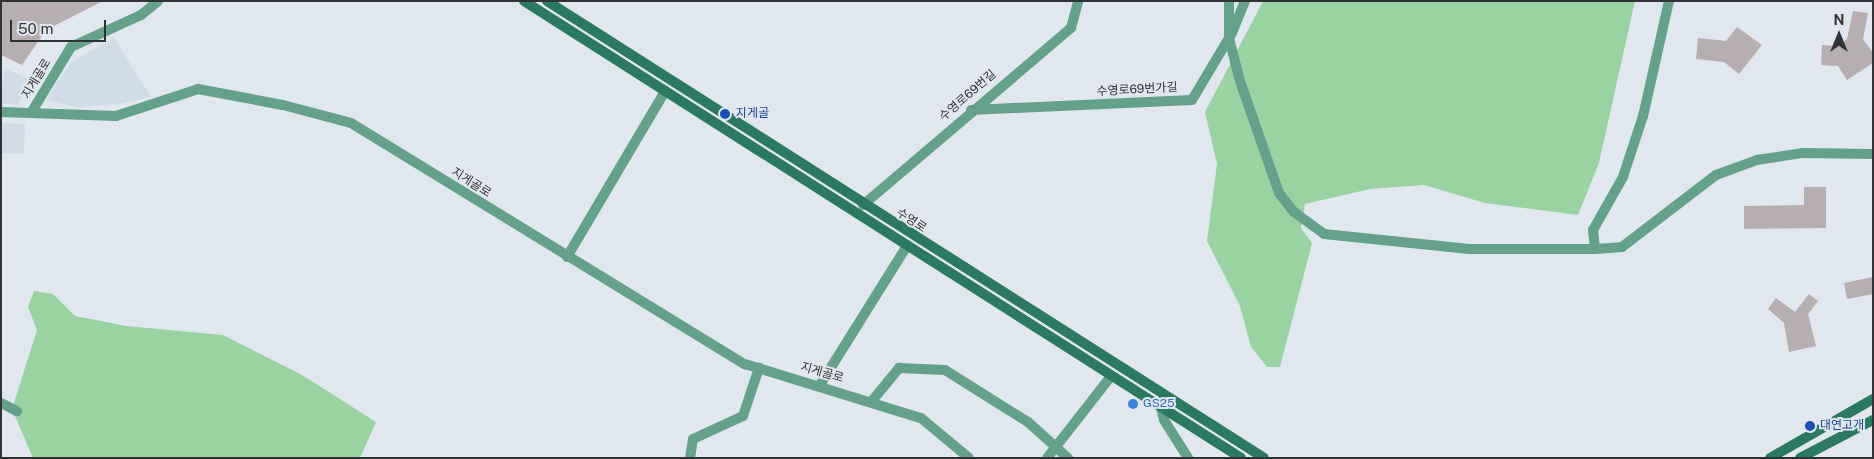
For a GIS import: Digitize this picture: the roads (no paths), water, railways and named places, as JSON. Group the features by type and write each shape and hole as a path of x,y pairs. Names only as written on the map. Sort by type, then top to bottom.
{"main road":[{"name":"수영로","path":"524,1 1241,458"},
{"name":"수영로","path":"547,1 863,205 1264,458"},
{"path":"1770,458 1873,400"},
{"path":"1800,458 1873,420"}],"street":[{"name":"지게골로","path":"31,113 71,47 141,15 158,1"},
{"name":"수영로69번길","path":"863,205 971,110 1071,28 1078,1"},
{"path":"1230,1 1229,38 1279,193 1294,212 1324,234 1469,249 1596,249 1622,247 1716,175 1757,160 1802,152 1873,154"},
{"name":"수영로69번가길","path":"971,110 1192,100 1229,38 1245,1"},
{"path":"1596,249 1593,230 1623,177 1644,116 1669,1"},
{"name":"지게골로","path":"1,112 116,116 198,90 283,104 351,123 744,364 820,385 921,418 969,458"},
{"path":"567,257 665,91"},
{"name":"수영로","path":"820,385 908,246"},
{"path":"690,458 693,439 743,416 759,368"},
{"path":"872,401 899,368 945,370 1028,422 1057,446 1068,458"},
{"path":"1047,458 1111,376"},
{"path":"1165,396 1161,407 1164,420 1188,458"},
{"path":"1,404 17,410"}],"place":[{"name":"지게골","path":"725,114"},
{"name":"GS25","path":"1133,404"},
{"name":"대연고개","path":"1810,426"}]}
